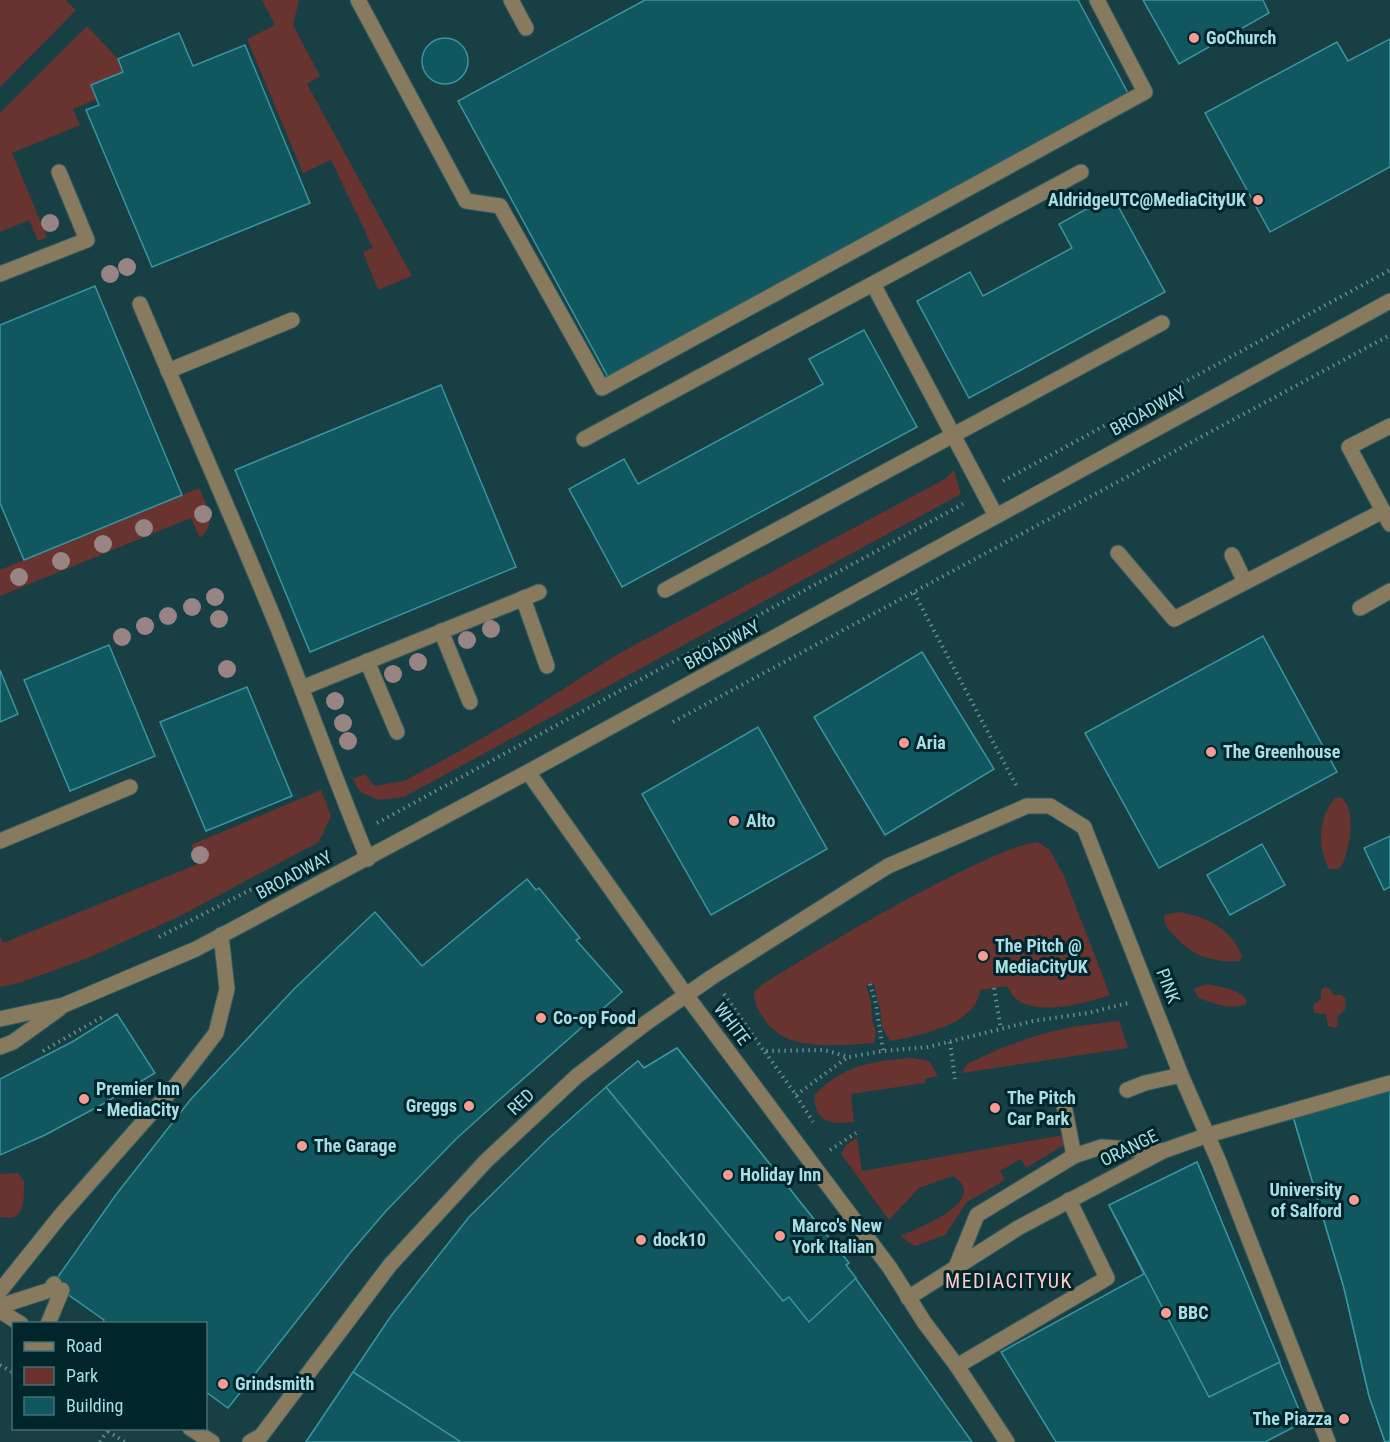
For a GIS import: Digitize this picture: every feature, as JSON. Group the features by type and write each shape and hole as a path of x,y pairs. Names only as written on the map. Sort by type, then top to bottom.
{"street":[{"path":"358,0 466,201 500,206 602,388 1145,92 1097,0"},
{"path":"511,0 526,28"},
{"path":"0,274 87,240 59,172"},
{"path":"584,439 1081,172"},
{"path":"873,284 996,516"},
{"name":"BROADWAY","path":"0,1019 64,1005 196,949 368,859 1390,301"},
{"path":"140,304 216,477 302,687 334,777 368,859"},
{"path":"168,371 292,320"},
{"path":"664,590 1162,323"},
{"path":"1118,553 1174,619 1245,582 1386,518 1349,447 1390,426"},
{"path":"1232,555 1245,582"},
{"path":"1360,608 1390,591"},
{"path":"302,687 539,592"},
{"path":"523,598 547,666"},
{"path":"441,631 470,702"},
{"path":"368,661 397,732"},
{"name":"WHITE","path":"528,772 686,995 890,1268 908,1298 957,1366"},
{"path":"0,841 130,787"},
{"name":"RED","path":"250,1442 261,1436 390,1265 486,1161 577,1076 712,977 888,866 1027,806"},
{"name":"PINK","path":"1027,806 1050,806 1084,827 1328,1442"},
{"path":"0,1291 61,1215 176,1085 216,1033 228,990 221,935"},
{"name":"BROADWAY","path":"0,1047 32,1030 64,1005"},
{"name":"BROADWAY","path":"0,1040 32,1030"},
{"path":"1127,1090 1145,1083 1181,1075"},
{"name":"ORANGE","path":"908,1298 1018,1228 1163,1151 1208,1135 1390,1083"},
{"path":"1063,1100 1074,1156"},
{"path":"957,1268 977,1215 1074,1156 1101,1147 1163,1151"},
{"path":"1007,1442 957,1366 1107,1278 1069,1200"},
{"path":"0,1308 58,1287 48,1322"},
{"path":"0,1308 20,1322"},
{"path":"193,1430 213,1442"}],"path":[{"path":"358,834 1390,270"},
{"path":"914,593 1027,806"},
{"path":"153,939 257,887"},
{"path":"712,977 764,1051 824,1050 849,1057"},
{"path":"870,984 876,1004 883,1051"},
{"path":"994,988 1000,1029"},
{"path":"796,1095 849,1057 928,1047 1033,1021 1088,1013 1152,997"},
{"path":"950,1042 955,1079"},
{"path":"830,1150 856,1133"},
{"path":"100,1442 105,1430 125,1442"}],"green space":[{"path":"0,0 65,0 76,10 0,87"},
{"path":"262,0 299,0 293,25 320,76 307,84 412,276 378,290 363,252 373,248 331,160 303,173 247,39 275,25"},
{"path":"87,26 118,59 123,72 91,85 97,99 73,109 80,125 12,153 47,237 38,241 29,220 0,232 0,113"},
{"path":"954,470 961,494 404,797 379,800 360,792 353,779 365,774 374,786 404,781 524,714 618,654 945,479"},
{"path":"199,488 208,508 210,520 209,526 200,538 191,518 0,596 0,570"},
{"path":"321,790 331,816 319,842 180,916 88,958 19,983 0,987 0,936 3,943 198,864 191,845"},
{"path":"1340,797 1346,802 1349,810 1349,843 1339,869 1329,869 1322,851 1322,823 1329,806 1335,798"},
{"path":"1037,842 1050,850 1064,876 1110,995 1088,1002 1048,1008 1024,1004 1015,998 1007,986 981,990 976,1003 969,1011 949,1025 925,1034 890,1041 882,1027 874,984 866,985 876,1032 874,1043 843,1045 811,1044 782,1036 770,1027 761,1014 754,998 754,992 811,954 935,885 998,854"},
{"path":"1178,912 1208,921 1225,931 1238,947 1242,956 1240,961 1222,961 1204,957 1188,949 1170,931 1165,922 1164,915"},
{"path":"1207,984 1238,992 1246,999 1246,1004 1235,1007 1199,998 1194,991 1195,988"},
{"path":"1329,988 1334,995 1342,995 1346,1000 1345,1010 1337,1017 1336,1028 1328,1026 1326,1014 1315,1013 1313,1009 1314,1004 1321,999 1321,989"},
{"path":"1119,1021 1128,1048 962,1073 967,1064 1035,1036 1071,1027"},
{"path":"912,1058 929,1061 938,1076 925,1079 925,1083 851,1094 854,1122 831,1122 821,1117 815,1105 814,1096 836,1077 858,1066"},
{"path":"1063,1135 1064,1145 1026,1168 1021,1159 1000,1171 1005,1180 967,1202 945,1235 915,1246 900,1236 948,1212 958,1203 963,1194 962,1185 953,1176 919,1188 889,1220 841,1154 846,1145 857,1138 862,1171"},
{"path":"18,1173 24,1181 21,1210 14,1217 0,1217 0,1174"}],"building":[{"path":"645,0 1078,0 1129,95 608,377 458,101"},
{"name":"GoChurch","path":"1143,0 1263,0 1269,13 1179,64"},
{"path":"179,33 193,66 245,45 310,203 152,267 86,110 99,105 91,85 123,72 118,59"},
{"path":"445,38 461,45 468,61 461,77 445,84 429,77 422,61 429,45"},
{"path":"1390,39 1390,167 1270,232 1205,113 1337,42 1348,61"},
{"path":"1112,195 1165,292 969,398 917,301 970,272 983,296 1072,248 1059,224"},
{"path":"95,286 182,495 24,560 0,503 0,325"},
{"path":"864,330 917,427 622,587 569,489 624,459 638,484 823,384 809,359"},
{"path":"441,385 516,567 310,652 235,470"},
{"name":"The Greenhouse","path":"1263,636 1337,772 1159,868 1085,733"},
{"path":"109,645 155,756 70,791 24,680"},
{"name":"Aria","path":"922,652 994,769 885,835 814,717"},
{"path":"0,670 18,714 0,722"},
{"path":"247,687 292,796 206,831 160,722"},
{"name":"Alto","path":"758,727 827,849 711,915 642,794"},
{"path":"1390,836 1390,887 1384,890 1364,848"},
{"path":"1262,844 1285,885 1230,915 1207,875"},
{"name":"The Garage","path":"527,879 536,890 539,888 580,938 576,940 622,992 456,1139 386,1211 350,1253 228,1408 207,1393 207,1322 103,1322 104,1320 53,1284 115,1196 191,1099 294,989 375,912 422,966"},
{"path":"117,1014 155,1073 45,1135 0,1155 0,1079 72,1042"},
{"name":"dock10","path":"677,1048 849,1263 846,1265 972,1442 306,1442 391,1316 469,1217 549,1138 638,1061 644,1068"},
{"name":"Holiday Inn","path":"677,1048 849,1263 846,1265 856,1278 809,1322 789,1297 783,1301 606,1087 638,1061 644,1068"},
{"name":"University of Salford","path":"1390,1085 1390,1441 1385,1442 1369,1396 1344,1288 1292,1113"},
{"name":"University of Salford","path":"1390,1085 1390,1441 1385,1442 1369,1396 1344,1288 1292,1113"},
{"name":"BBC","path":"1197,1162 1304,1422 1265,1442 1056,1442 1001,1352 1144,1274 1109,1205"},
{"path":"1197,1162 1280,1362 1209,1397 1109,1205"},
{"path":"353,1372 461,1442 306,1442"}],"place":[{"name":"GoChurch","path":"1194,38"},
{"name":"AldridgeUTC@MediaCityUK","path":"1258,200"},
{"name":"Aria","path":"904,743"},
{"name":"The Greenhouse","path":"1211,752"},
{"name":"Alto","path":"734,821"},
{"name":"The Pitch @ MediaCityUK","path":"983,956"},
{"name":"Co-op Food","path":"541,1018"},
{"name":"Premier Inn - MediaCity","path":"84,1099"},
{"name":"Greggs","path":"469,1106"},
{"name":"The Pitch Car Park","path":"995,1108"},
{"name":"The Garage","path":"302,1146"},
{"name":"Holiday Inn","path":"728,1175"},
{"name":"University of Salford","path":"1354,1200"},
{"name":"Marco's New York Italian","path":"780,1236"},
{"name":"dock10","path":"641,1240"},
{"name":"BBC","path":"1166,1313"},
{"name":"Grindsmith","path":"223,1384"},
{"name":"The Piazza","path":"1344,1419"}],"district":[{"name":"MEDIACITYUK","path":"1009,1281"}]}
